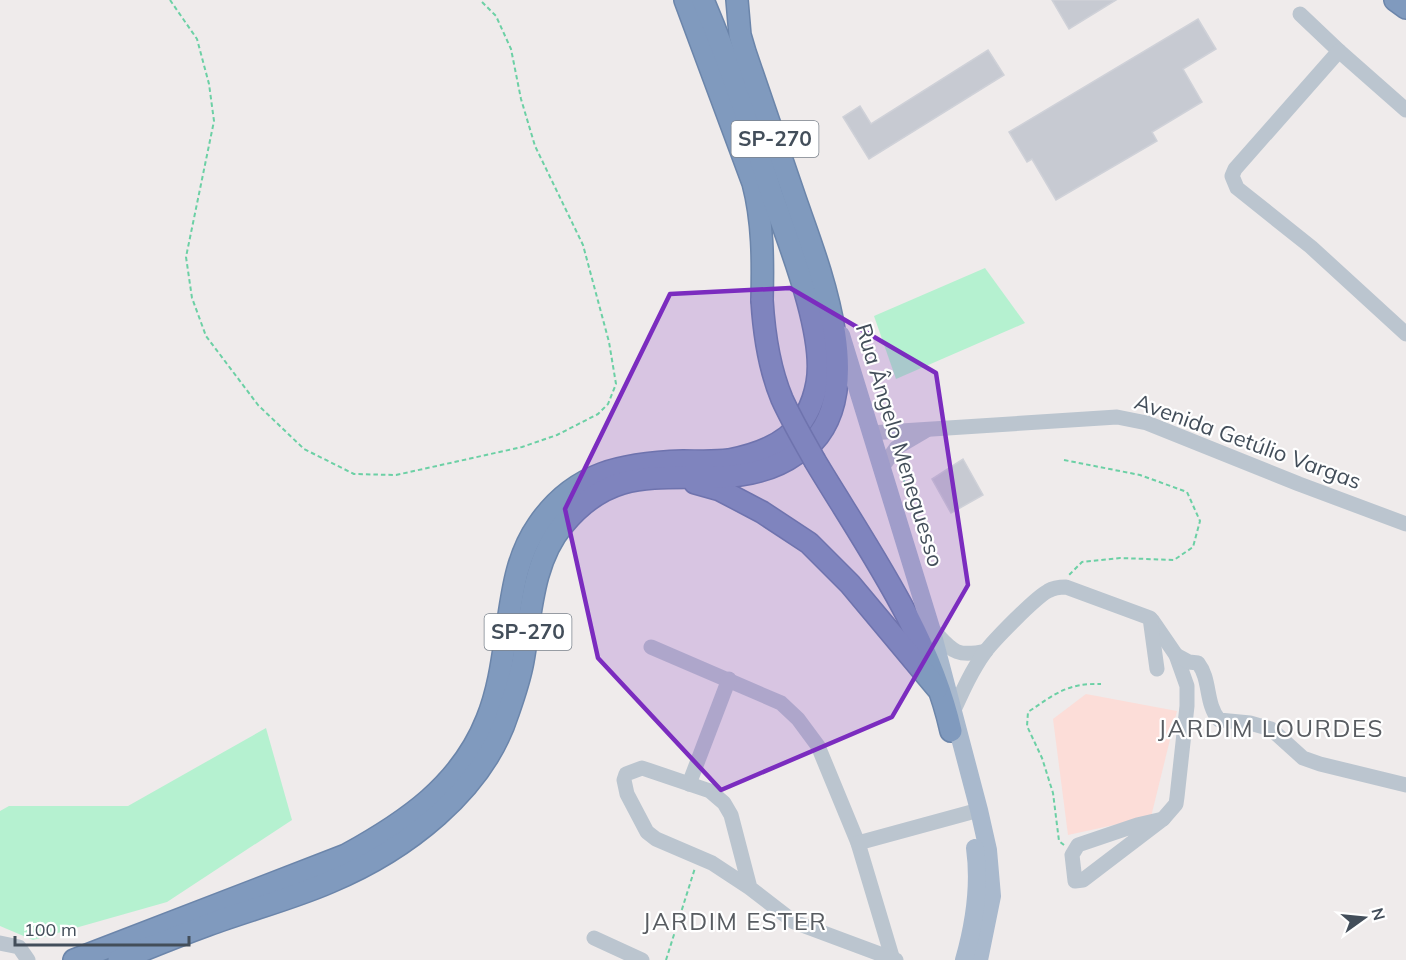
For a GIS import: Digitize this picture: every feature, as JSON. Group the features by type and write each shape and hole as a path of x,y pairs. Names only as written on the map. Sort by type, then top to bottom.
{"highway":[{"path":"685,0 753,183 759,206 764,328 769,355 782,398 815,461 903,607 931,665 951,731"},
{"name":"SP-270","path":"74,960 346,855 387,832 424,806 452,777 472,750 488,718 498,686 515,578 536,527 554,504 576,486 599,474 646,463 726,460 766,450 787,439 802,423 811,405 817,384 819,362 812,324 798,272 723,45 703,0"},
{"name":"SP-270","path":"119,960 207,925 330,882 371,862 435,819 476,773 493,747 507,718 522,665 540,570 548,546 561,526 579,507 615,485 633,480 655,476 727,476 755,472 789,459 813,442 832,409 837,371 835,330 822,276 745,52 740,35 736,0"},
{"path":"1395,0 1406,8"},
{"path":"674,477 720,490 762,512 809,543 850,584 937,688"}],"main road":[{"name":"Rua Ângelo Meneguesso","path":"822,276 932,628 965,750 974,811"},
{"path":"951,731 988,850 992,896 979,960"},
{"path":"964,960 971,924 977,865 974,811"}],"street":[{"path":"1300,14 1406,110"},
{"path":"1340,51 1235,169 1232,176 1233,181 1237,188 1311,247 1406,334"},
{"name":"Avenida Getúlio Vargas","path":"870,432 1118,417 1147,423 1406,524"},
{"name":"Avenida Getúlio Vargas","path":"882,469 896,448 928,429"},
{"path":"954,710 986,651 1047,591 1066,587 1150,618 1176,655 1187,686 1187,706 1176,804 1163,819 1077,882 1073,878 1072,853 1078,845 1137,825 1163,819"},
{"path":"1150,618 1157,669"},
{"path":"932,628 952,650 959,653 968,655 986,651"},
{"path":"651,647 781,703 798,719 818,746 858,843 894,960"},
{"path":"1176,655 1189,662 1198,663 1204,672 1212,711 1220,720 1250,723 1271,729 1303,758 1320,764 1406,784"},
{"path":"689,784 729,679"},
{"path":"750,888 731,815 724,803 710,791 642,768 626,774 624,780 627,794 647,832 656,839 699,855 750,888 794,922 894,960"},
{"path":"858,843 974,811"},
{"path":"594,938 642,960"},
{"path":"0,943 18,947 28,960"}],"path":[{"path":"170,0 197,39 209,84 214,121 186,256 192,298 206,336 258,405 304,449 354,474 396,475 522,447 557,435 598,414 608,404 616,384 609,342 583,245 535,146 521,99 511,49 496,16 480,0"},
{"path":"1054,589 1082,562 1120,558 1174,560 1193,547 1200,521 1187,492 1140,475 1064,460"},
{"path":"1072,853 1059,841 1053,793 1042,758 1027,726 1028,712 1066,688 1083,683 1101,684"},
{"path":"666,960 699,855"}],"highlighted area":[{"path":"790,288 936,373 968,585 892,717 721,790 598,658 565,509 670,294"}],"shaded area":[{"path":"1086,694 1177,711 1151,817 1068,835 1053,719"}],"green space":[{"path":"985,268 1025,323 896,379 874,316"},
{"path":"266,728 292,820 167,902 33,940 0,926 0,811 9,806 128,806"}],"building":[{"path":"1052,0 1116,0 1069,29"},
{"path":"1198,19 1216,49 1183,69 1202,102 1152,132 1157,141 1056,200 1032,159 1027,162 1009,132"},
{"path":"988,50 1004,75 869,159 843,117 860,106 871,124"},
{"path":"963,459 983,495 951,513 932,479"}],"district":[{"name":"JARDIM LOURDES","path":"1271,729"},
{"name":"JARDIM ESTER","path":"735,922"}]}
